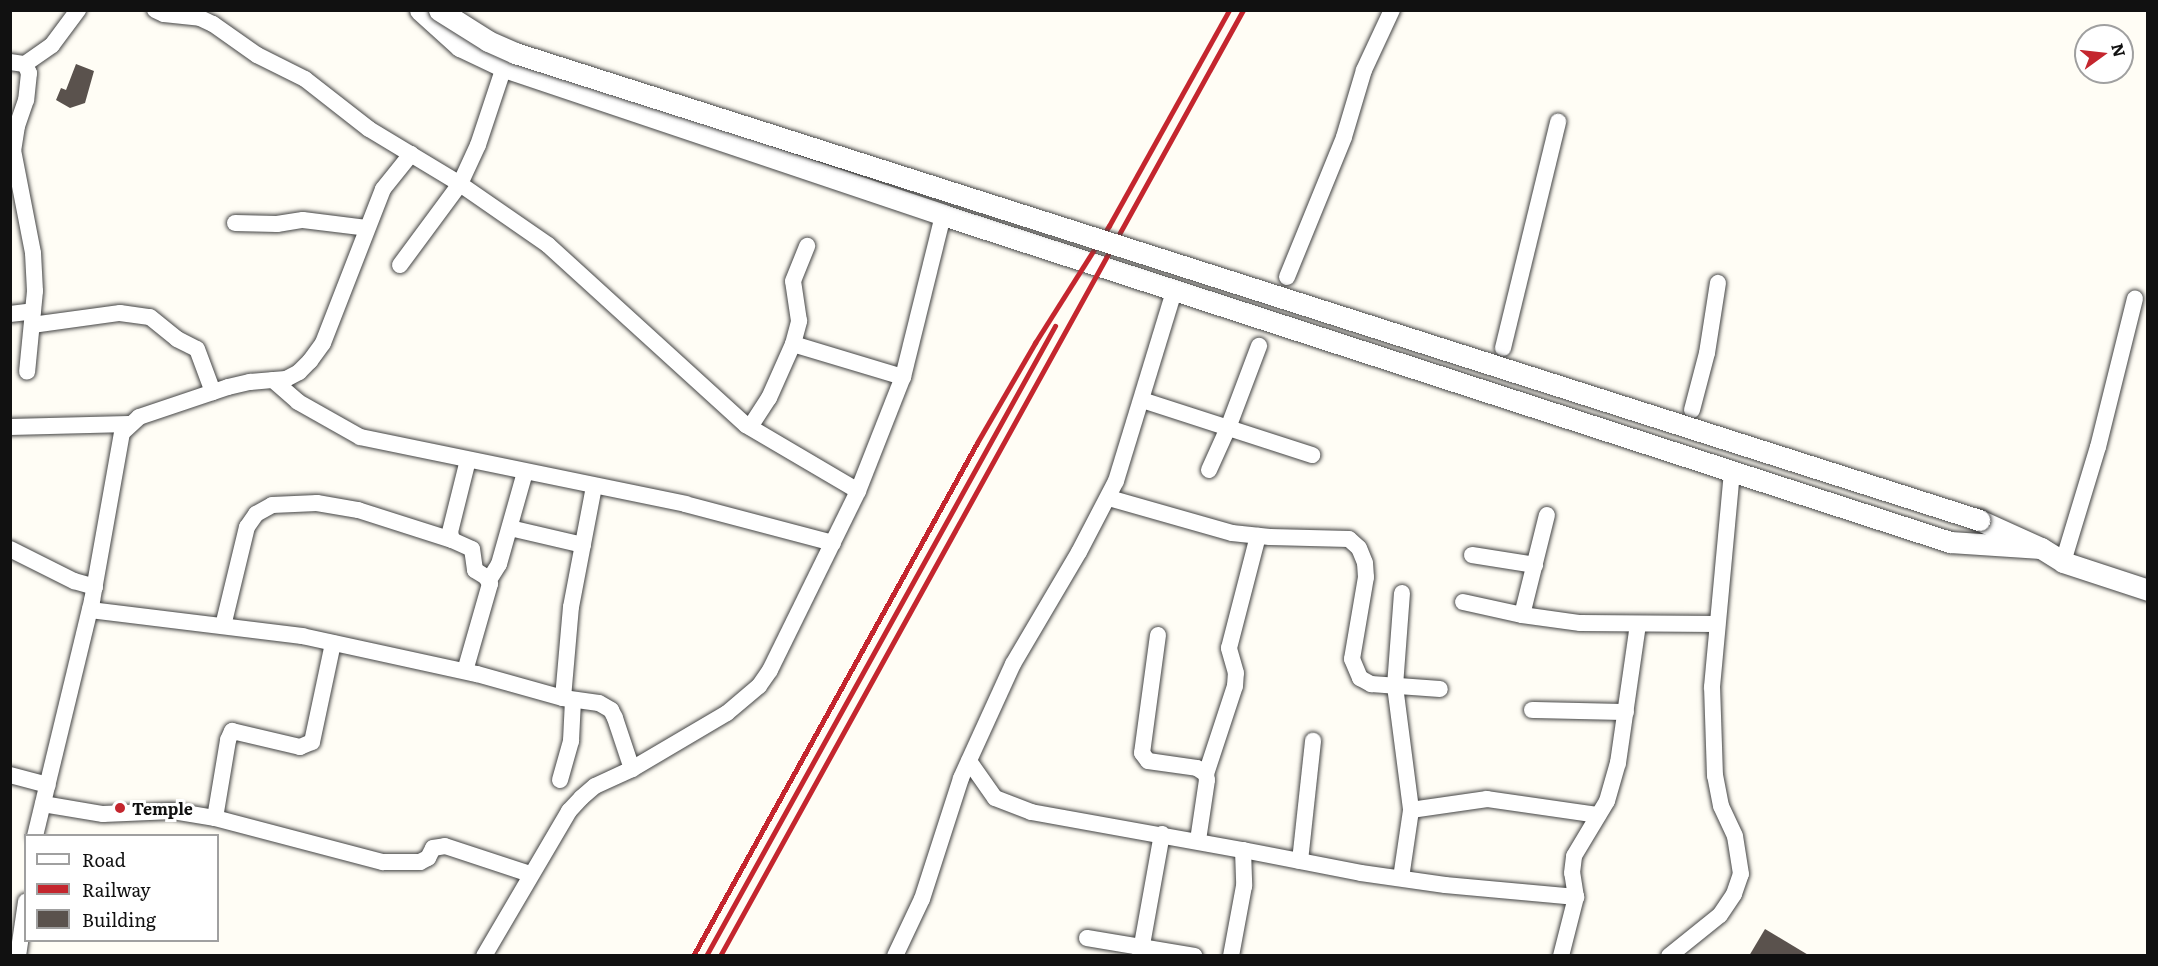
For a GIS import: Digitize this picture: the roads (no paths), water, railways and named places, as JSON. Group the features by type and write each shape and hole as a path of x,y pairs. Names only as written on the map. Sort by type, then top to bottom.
{"street":[{"path":"27,372 35,291 31,233 12,165 14,138 29,81 18,63 52,45 78,10"},
{"path":"155,10 164,14 200,18 213,24 257,55 305,79 369,129 460,184 548,245 724,406 750,427 858,491"},
{"path":"420,10 460,46 504,67 943,215 1950,542 2041,548"},
{"path":"439,10 488,41 514,52 1979,520 2041,548 2063,562 2148,590"},
{"path":"1287,277 1344,137 1364,70 1392,10"},
{"path":"400,265 460,184 478,145 504,67"},
{"path":"1503,348 1558,122"},
{"path":"36,834 90,610 122,433 139,417 250,381 286,379 299,372 323,343 383,189 411,154"},
{"path":"484,956 569,811 595,786 632,769 727,713 759,686 834,543 858,491 903,376 943,215"},
{"path":"235,223 277,224 303,220 367,228"},
{"path":"750,427 769,398 793,344 799,321 793,281 807,246"},
{"path":"1692,410 1707,353 1718,283"},
{"path":"895,956 922,899 969,761 1012,664 1108,498 1142,400 1174,291"},
{"path":"2063,562 2098,447 2135,300"},
{"path":"10,314 32,318 120,313 150,317 177,339 197,349 213,392"},
{"path":"793,344 903,376"},
{"path":"1209,470 1228,428 1259,346"},
{"path":"273,380 298,402 360,437 685,504 834,543"},
{"path":"1142,400 1312,455"},
{"path":"10,427 129,424"},
{"path":"452,540 451,524 468,460"},
{"path":"1669,956 1720,915 1734,894 1741,874 1736,836 1721,806 1715,776 1712,687 1732,470"},
{"path":"465,671 489,580 499,564 525,472"},
{"path":"560,780 571,741 568,699 568,627 594,486"},
{"path":"1108,498 1199,525 1258,536 1349,539 1359,548 1366,577 1352,658 1360,678 1371,684 1440,689"},
{"path":"223,626 241,543 247,527 256,514 272,505 317,503 358,510 452,540 472,549 475,570 489,580"},
{"path":"1522,615 1547,515"},
{"path":"510,528 583,545"},
{"path":"1198,840 1206,774 1235,686 1236,673 1229,648 1258,536"},
{"path":"10,549 74,581 94,587"},
{"path":"1472,555 1535,565"},
{"path":"1401,878 1411,810 1395,686 1402,593"},
{"path":"1463,602 1522,615 1580,623 1717,624"},
{"path":"90,610 276,631 465,671 568,699 599,703 611,710 632,769"},
{"path":"1561,956 1576,897 1572,873 1575,856 1612,787 1626,712 1638,625"},
{"path":"1158,635 1142,753 1148,761 1197,768 1206,774"},
{"path":"215,818 228,740 232,731 300,747 312,742 333,643"},
{"path":"1532,710 1626,712"},
{"path":"1300,861 1313,741"},
{"path":"969,761 995,798 1031,812 1445,885 1576,897"},
{"path":"10,775 48,785"},
{"path":"1411,810 1487,799 1598,815"},
{"path":"43,804 103,814 173,811 215,818 383,861 420,862 428,858 433,848 445,846 530,874"},
{"path":"1141,951 1162,834"},
{"path":"1231,956 1244,886 1243,850"},
{"path":"18,956 24,916"},
{"path":"1087,938 1141,951 1195,956"}],"railway":[{"path":"693,956 977,443 1035,343 1109,226 1229,10"},
{"path":"720,956 1243,10"},
{"path":"706,956 1055,326"}],"place":[{"name":"Temple","path":"120,808"}]}
